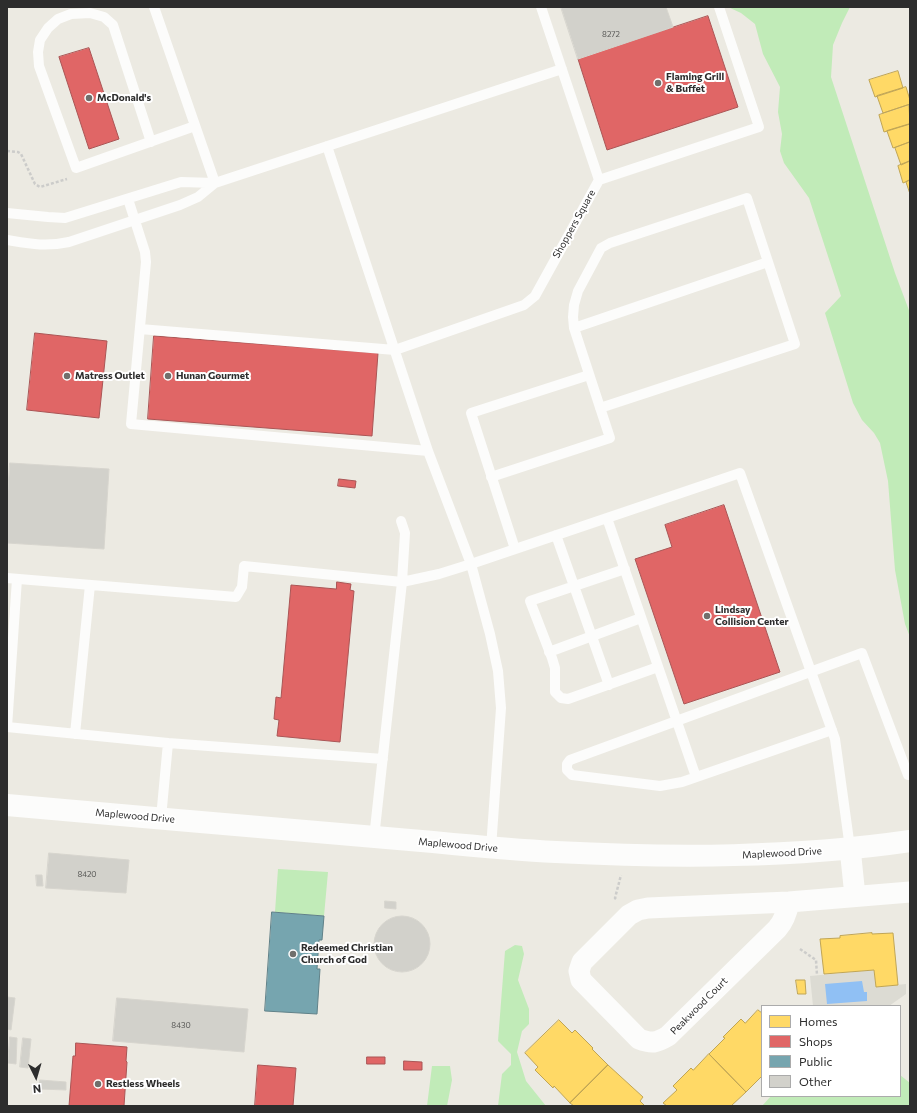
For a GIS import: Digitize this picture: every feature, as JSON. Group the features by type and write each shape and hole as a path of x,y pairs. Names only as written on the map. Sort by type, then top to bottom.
{"street":[{"name":"Maplewood Drive","path":"7,805 491,848 626,855 715,856 780,854 910,841"},
{"path":"850,848 855,896"},
{"name":"Peakwood Court","path":"789,902 784,921 777,929 668,1036 659,1042 649,1043 639,1039 581,980 579,971 582,962 638,910 648,908 789,902 855,896 908,894"}],"lane":[{"path":"154,7 215,183"},
{"name":"Shoppers Square","path":"394,350 524,305 530,301 535,296 599,180 541,7"},
{"path":"599,180 759,126 719,7"},
{"path":"151,142 114,25 98,11 71,14 58,19 48,28 40,40 38,52 39,66 76,168 151,142 195,126"},
{"path":"7,213 48,218 65,218 181,182 215,183 562,70"},
{"path":"327,146 428,450 471,564 490,634 498,671 501,708 491,848"},
{"path":"7,240 40,245 53,245 69,242 180,205 198,197 215,183"},
{"path":"492,477 610,438 600,408 589,375 574,328 574,306 578,291 601,248 610,243 747,198 795,344 600,408"},
{"path":"128,199 145,252 146,262 131,424 428,450"},
{"path":"574,328 768,262"},
{"path":"140,329 394,350"},
{"path":"514,549 471,413 589,375"},
{"path":"383,759 168,743 7,727 12,578 236,597 242,587 244,566 402,582 434,576 740,473 836,739 850,848"},
{"path":"607,518 696,777"},
{"path":"374,838 402,582 405,533 401,521"},
{"path":"556,535 609,685"},
{"path":"625,569 530,601 555,668 555,692 561,698 568,699 658,667"},
{"path":"76,734 90,585"},
{"path":"549,652 641,618"},
{"path":"832,730 670,785 660,786 572,775 567,770 567,764 570,760 862,654 908,775"},
{"path":"161,818 168,743"}],"path":[{"path":"7,151 18,152 21,154 37,186 40,187 69,177"},
{"path":"626,855 615,898 632,914"},
{"path":"800,949 816,960 817,975"}],"green space":[{"path":"728,7 850,7 833,45 831,77 895,273 910,313 910,637 905,624 895,570 888,481 880,443 874,433 862,420 853,403 825,313 841,296 809,198 784,163 780,151 782,134 778,112 780,87 763,54 755,24 741,13"},
{"path":"278,869 328,872 324,916 275,912"},
{"path":"515,945 522,946 524,954 518,980 529,1009 529,1024 522,1031 517,1052 526,1081 546,1106 498,1106 502,1074 511,1065 511,1054 498,1041 505,951"},
{"path":"432,1066 450,1066 452,1080 447,1106 427,1106"},
{"path":"901,1076 910,1083 910,1106 762,1106 770,1097 901,1097"}],"shaded area":[{"path":"874,970 876,987 906,984 906,994 890,1005 813,1005 810,976"}],"water":[{"path":"862,981 864,992 867,992 867,1001 827,1004 825,984"}],"building: Homes":[{"path":"898,71 903,88 875,97 869,80"},
{"path":"906,87 910,104 883,113 877,96"},
{"path":"909,105 910,124 884,132 879,115"},
{"path":"910,124 910,142 893,148 887,131"},
{"path":"910,142 910,161 901,165 895,148"},
{"path":"910,161 910,180 903,183 898,166"},
{"path":"910,180 910,194 906,182"},
{"path":"893,933 898,985 876,987 874,970 824,974 820,939 840,938 840,936"},
{"path":"796,980 805,980 806,994 798,994"},
{"path":"758,1010 761,1012 761,1077 746,1092 709,1054 741,1019 745,1023"},
{"path":"559,1020 572,1033 575,1030 608,1065 570,1103 554,1086 553,1088 535,1070 538,1067 525,1053"},
{"path":"709,1054 746,1092 731,1106 667,1106 663,1103 677,1090 673,1086 691,1068 693,1070"},
{"path":"608,1065 643,1097 640,1101 645,1106 574,1106 570,1103"}],"building: Shops":[{"name":"Flaming Grill & Buffet","path":"708,16 738,107 607,150 578,59"},
{"name":"McDonald's","path":"89,48 119,139 89,149 59,57"},
{"name":"Matress Outlet","path":"35,333 107,341 99,418 27,410"},
{"path":"154,336 378,353 372,436 148,419"},
{"path":"339,479 356,481 355,488 338,486"},
{"name":"Lindsay Collision Center","path":"724,505 780,672 684,704 635,559 672,547 665,525"},
{"path":"337,582 351,584 350,590 354,591 340,742 277,736 279,720 274,719 276,697 281,698 291,585 336,589"},
{"name":"Restless Wheels","path":"76,1043 127,1047 124,1106 69,1106 73,1056 75,1056"},
{"path":"367,1057 385,1057 385,1064 367,1064"},
{"path":"404,1061 422,1062 422,1070 404,1070"},
{"path":"258,1065 296,1068 293,1106 255,1106"}],"building: Public":[{"name":"Redeemed Christian Church of God","path":"272,912 324,916 322,940 319,940 317,969 320,969 317,1014 265,1011"}],"building: Other":[{"path":"561,7 666,7 673,27 578,59"},
{"path":"10,463 109,469 104,549 7,543 7,505"},
{"path":"49,853 129,860 126,893 46,888"},
{"path":"36,875 42,875 43,886 37,886"},
{"path":"385,901 396,902 396,909 385,908"},
{"path":"402,916 413,918 422,924 428,933 430,944 428,955 422,964 413,970 402,972 391,970 382,964 376,955 374,944 376,933 382,924 391,918"},
{"path":"7,997 15,998 11,1030 7,1029"},
{"path":"117,998 248,1009 244,1052 113,1041"},
{"path":"10,1037 17,1038 16,1064 8,1063"},
{"path":"23,1038 31,1039 28,1068 20,1067"},
{"path":"40,1080 66,1082 66,1090 40,1089"}],"place":[{"name":"Flaming Grill & Buffet","path":"658,83"},
{"name":"McDonald's","path":"89,98"},
{"name":"Matress Outlet","path":"67,376"},
{"name":"Hunan Gourmet","path":"168,376"},
{"name":"Lindsay Collision Center","path":"707,616"},
{"name":"Redeemed Christian Church of God","path":"293,954"},
{"name":"Restless Wheels","path":"98,1084"}]}
